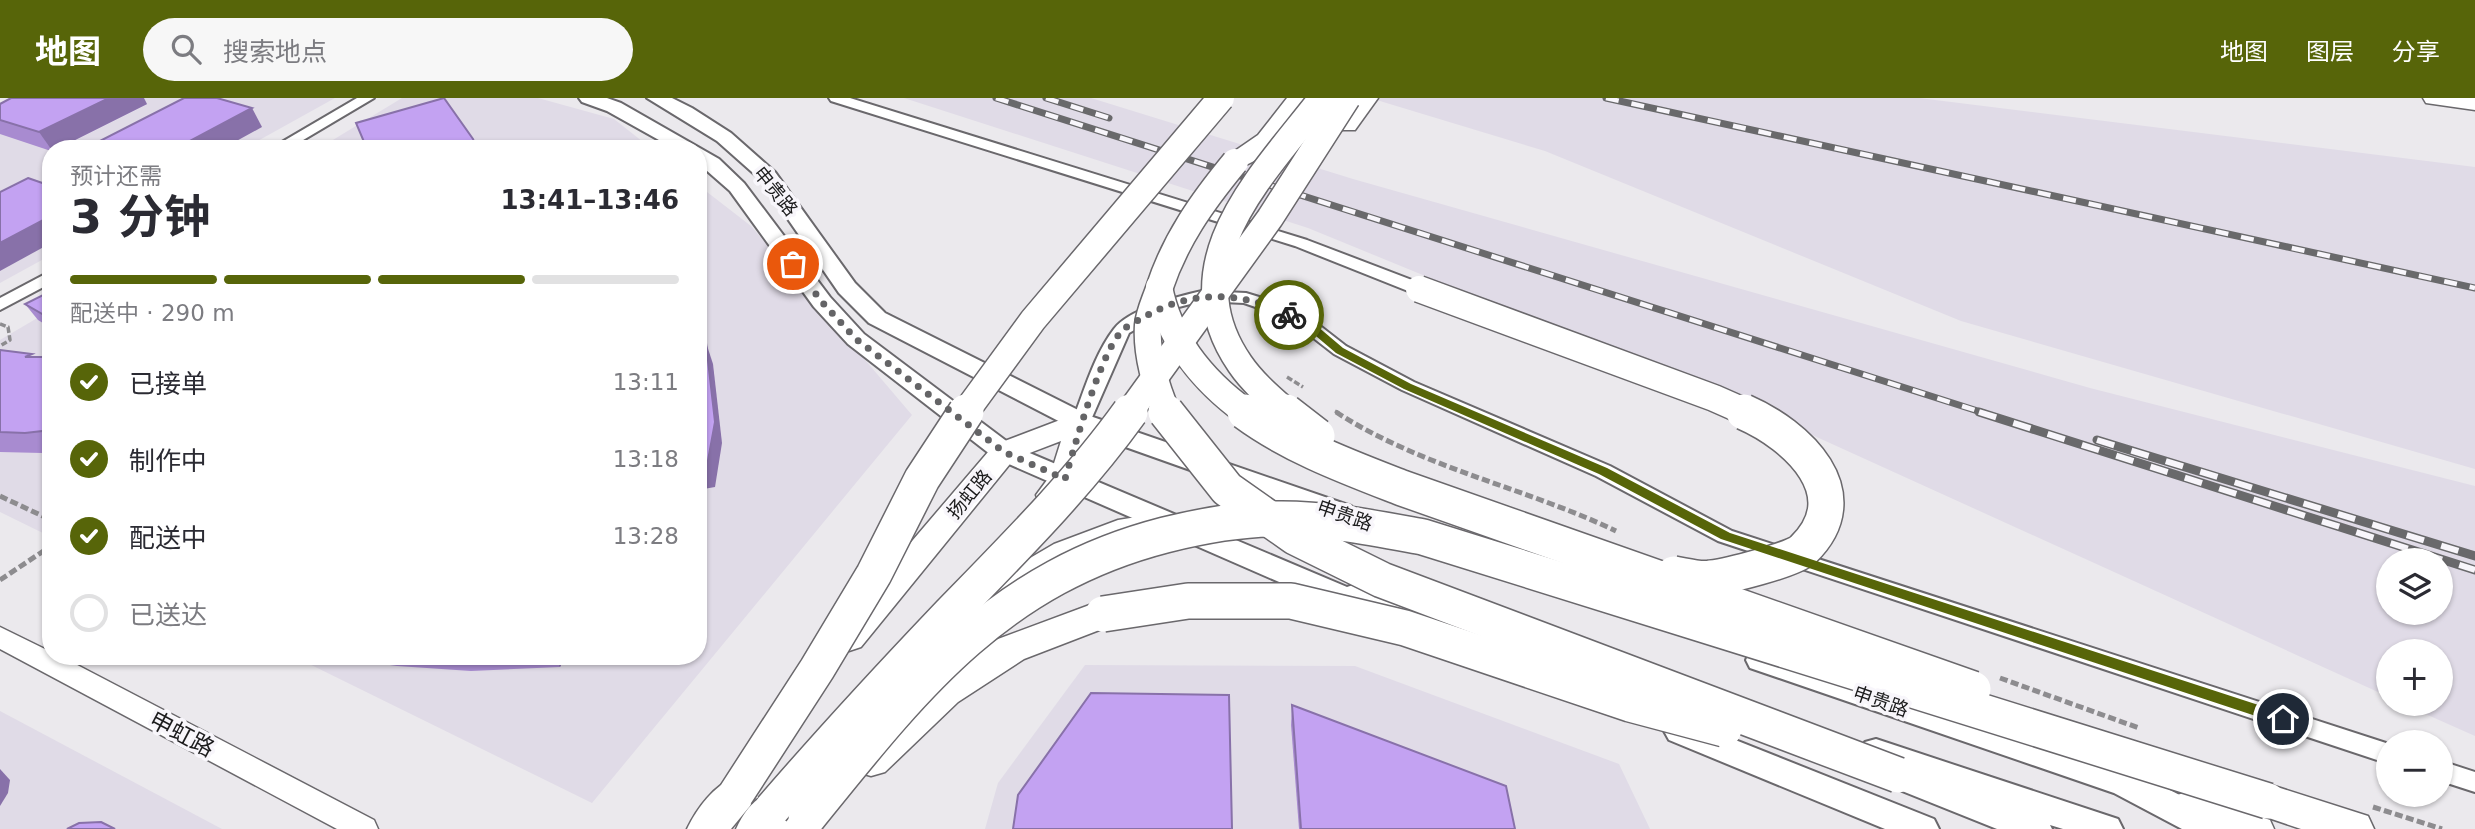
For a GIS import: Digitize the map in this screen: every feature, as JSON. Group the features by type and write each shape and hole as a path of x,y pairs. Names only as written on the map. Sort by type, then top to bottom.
{"highway":[{"path":"707,829 736,794 817,669 874,574 922,479 980,390 1033,320 1221,98"},
{"path":"1236,162 1244,134 1274,98"},
{"path":"1300,98 1266,140 1236,162 1204,200 1184,230 1158,287 1148,322 1148,349 1166,412 1227,489 1295,537 1382,580 1898,775"},
{"path":"1322,98 1238,209 1218,253 1213,285 1216,321 1229,351 1256,386 1280,409 1324,441 1382,463"},
{"path":"1270,218 1347,98"},
{"path":"783,823 855,713 1034,527 1109,441 1270,218 1367,98"},
{"path":"2434,98 2475,103"},
{"path":"1158,287 1166,317 1185,349 1211,383 1268,428 1387,482 1604,563 1886,656 2264,815"},
{"path":"1419,289 1714,398 1763,420 1807,454 1825,484 1823,520 1802,551 1753,569 1709,579 1604,563"},
{"path":"783,823 967,638 1029,591 1100,555 1173,531 1254,519 1340,522 1423,537 2264,815 2354,829"},
{"path":"783,823 945,691 1011,649 1103,614 1188,601 1291,601 1405,628 1630,704 1898,775"}],"main road":[{"path":"589,98 614,107 674,140"},
{"name":"申贵路","path":"657,98 724,137 768,176 847,288 877,318 1081,422 1882,702 2126,783 2214,829"},
{"name":"申贵路","path":"707,160 737,187 822,302 856,339 1004,452 1380,614 1922,829"},
{"path":"783,823 1065,479 1081,422"},
{"name":"扬虹路","path":"690,829 1004,452 1081,422"},
{"path":"1382,463 1607,546 1705,592 1882,702"},
{"path":"948,623 1065,552 1118,531 1165,523"},
{"name":"申贵路","path":"1327,589 1684,689 2106,829"},
{"path":"1768,632 2003,716 2126,783"},
{"path":"1898,775 2035,829"}],"street":[{"path":"293,140 367,98"},
{"path":"836,98 1301,243 1419,289"},
{"path":"0,305 42,281"},
{"path":"1081,422 1122,330 1165,305 1202,296 1245,298 1276,308 1304,323 1340,350 1408,386 1603,471 1725,536 2376,750"},
{"name":"申虹路","path":"0,637 42,659"},
{"name":"申虹路","path":"52,665 355,827"},
{"path":"2453,775 2475,782"},
{"name":"申贵路","path":"2126,783 2264,815"}],"path":[{"path":"0,324 8,327"},
{"path":"0,332 8,327"},
{"path":"0,346 10,340 8,327"},
{"path":"0,496 42,516"},
{"path":"0,580 42,552"}],"shaded area":[{"path":"45,98 335,98 259,140 42,140 42,260 0,283 0,120"},
{"path":"402,98 538,98 614,119 641,140 333,140"},
{"path":"904,98 1091,98 1353,179 2090,388 2475,486 2475,736 2430,716 2453,716 2453,639 2376,639 2376,691 1799,429 1308,228"},
{"path":"1370,98 1919,98 2475,167 2475,469 1961,321 1545,151"},
{"path":"707,192 751,226 912,415 707,664"},
{"path":"42,315 42,533 0,512 0,340"},
{"path":"311,665 706,665 592,803"},
{"path":"1085,665 1355,666 1619,764 1650,829 985,829 998,783"},
{"path":"0,711 222,829 0,829"}],"building":[{"path":"11,98 109,98 39,132 0,120 0,104"},
{"path":"184,98 217,98 252,108 192,140 102,140"},
{"path":"444,98 473,140 363,140 356,123"},
{"path":"28,178 42,183 42,221 0,243 0,192"},
{"path":"42,296 42,314 25,304"},
{"path":"0,350 32,354 25,357 42,357 42,431 0,432"},
{"path":"707,352 715,422 707,466"},
{"path":"1091,693 1229,695 1232,829 1013,829 1018,795"},
{"path":"1292,705 1506,786 1515,829 1301,829"},
{"path":"101,822 115,829 67,829 79,823"}],"railway":[{"path":"996,98 1984,413"},
{"path":"1046,98 1109,118"},
{"path":"1606,98 2475,288"},
{"path":"1979,412 2475,570"},
{"path":"2097,440 2475,556"}],"way so far":[{"path":"793,264 822,302 856,339 1004,452 1065,479 1081,422 1122,330 1165,305 1202,296 1245,298 1289,315"}],"route":[{"path":"1289,315 1314,329 1340,350 1408,386 1603,471 1725,536 2283,719"}]}
